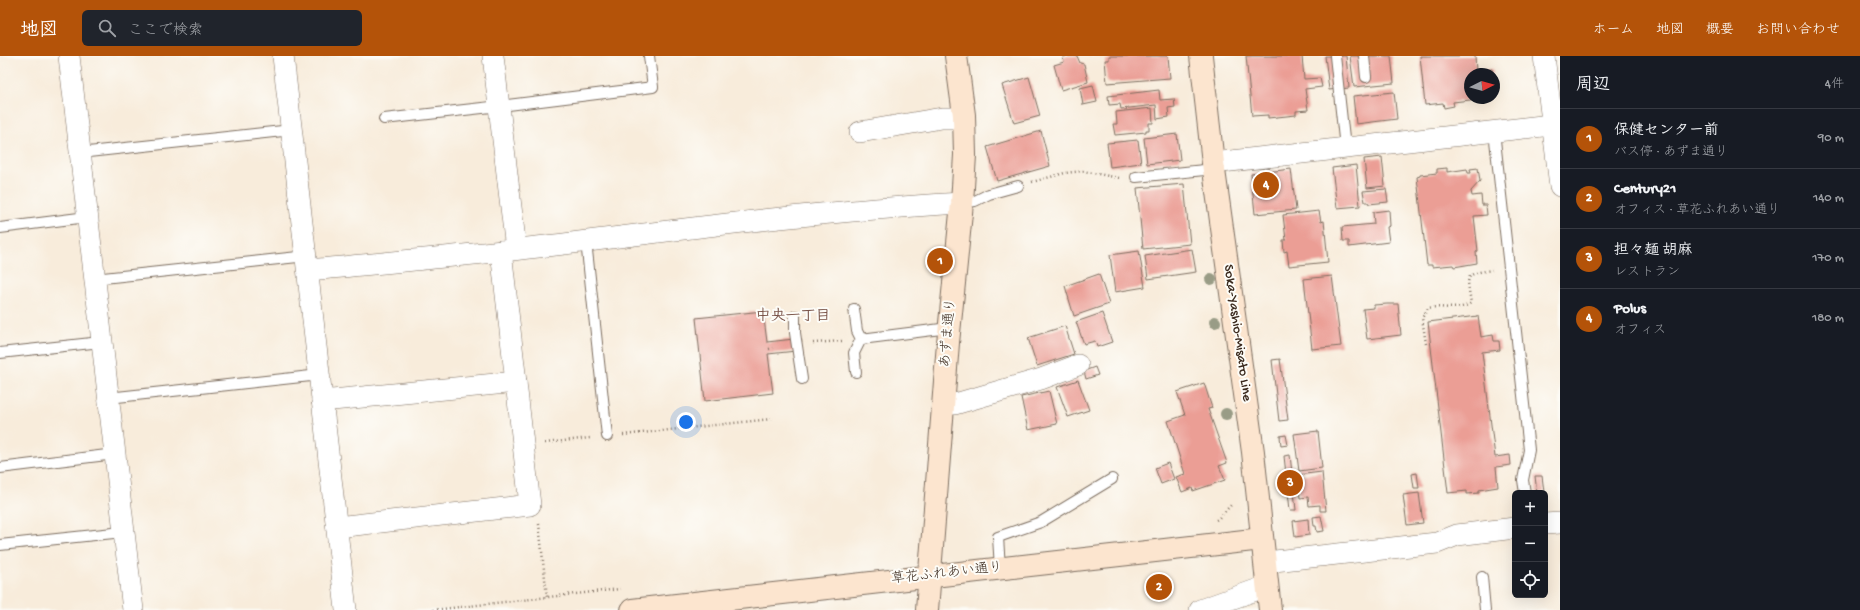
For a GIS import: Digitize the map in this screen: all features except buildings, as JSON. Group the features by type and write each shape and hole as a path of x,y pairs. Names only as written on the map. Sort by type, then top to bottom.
{"street":[{"path":"69,56 133,610"},
{"path":"283,56 308,263 346,610"},
{"path":"337,527 530,505 516,382 500,106 493,56"},
{"name":"あずま通り","path":"927,610 949,328 962,203 965,155 964,118 956,56"},
{"name":"Soka-Yashio-Misato Line","path":"1201,56 1214,166 1253,452 1270,610"},
{"path":"1544,56 1557,124 1560,186"},
{"path":"860,132 942,118 964,118"},
{"path":"1214,166 1345,148 1557,124"},
{"path":"308,263 509,250 870,208 962,203"},
{"path":"943,404 954,404 1041,379 1078,365"},
{"path":"322,401 516,382"},
{"path":"1548,524 1560,523"},
{"path":"1265,562 1437,543 1457,535 1512,528"},
{"name":"草花ふれあい通り","path":"632,610 1262,539"},
{"path":"1200,610 1267,586"}],"lane":[{"path":"384,118 500,106 653,87 649,56"},
{"path":"1335,56 1345,148"},
{"path":"1364,56 1366,77"},
{"path":"79,153 292,130"},
{"path":"1494,131 1529,450 1523,480 1525,490"},
{"path":"1136,176 1214,166"},
{"path":"962,203 975,201 989,194 1018,186"},
{"path":"0,228 87,217"},
{"path":"586,241 606,436"},
{"path":"94,279 308,263"},
{"path":"854,309 857,331 861,339"},
{"path":"794,316 802,379"},
{"path":"861,339 949,328"},
{"path":"856,372 854,353 861,339"},
{"path":"0,353 101,342"},
{"path":"108,398 320,375"},
{"path":"0,468 115,454"},
{"path":"1000,568 998,538 1041,522 1112,479"},
{"path":"0,545 123,532"},
{"path":"1482,577 1485,610"}],"path":[{"path":"1018,186 1066,173 1083,171 1117,178 1136,176"},
{"path":"1426,344 1422,318 1428,308 1448,308 1467,305 1470,303 1469,276 1477,272 1495,270"},
{"path":"812,344 846,340"},
{"path":"769,349 773,348"},
{"path":"524,445 771,419"},
{"path":"530,505 537,511 548,597"}],"place":[{"name":"Polus","path":"1266,185"},
{"name":"保健センター前","path":"940,261"},
{"name":"担々麺 胡麻","path":"1290,483"},
{"name":"Century21","path":"1159,587"}],"district":[{"name":"中央一丁目","path":"793,317"}]}
